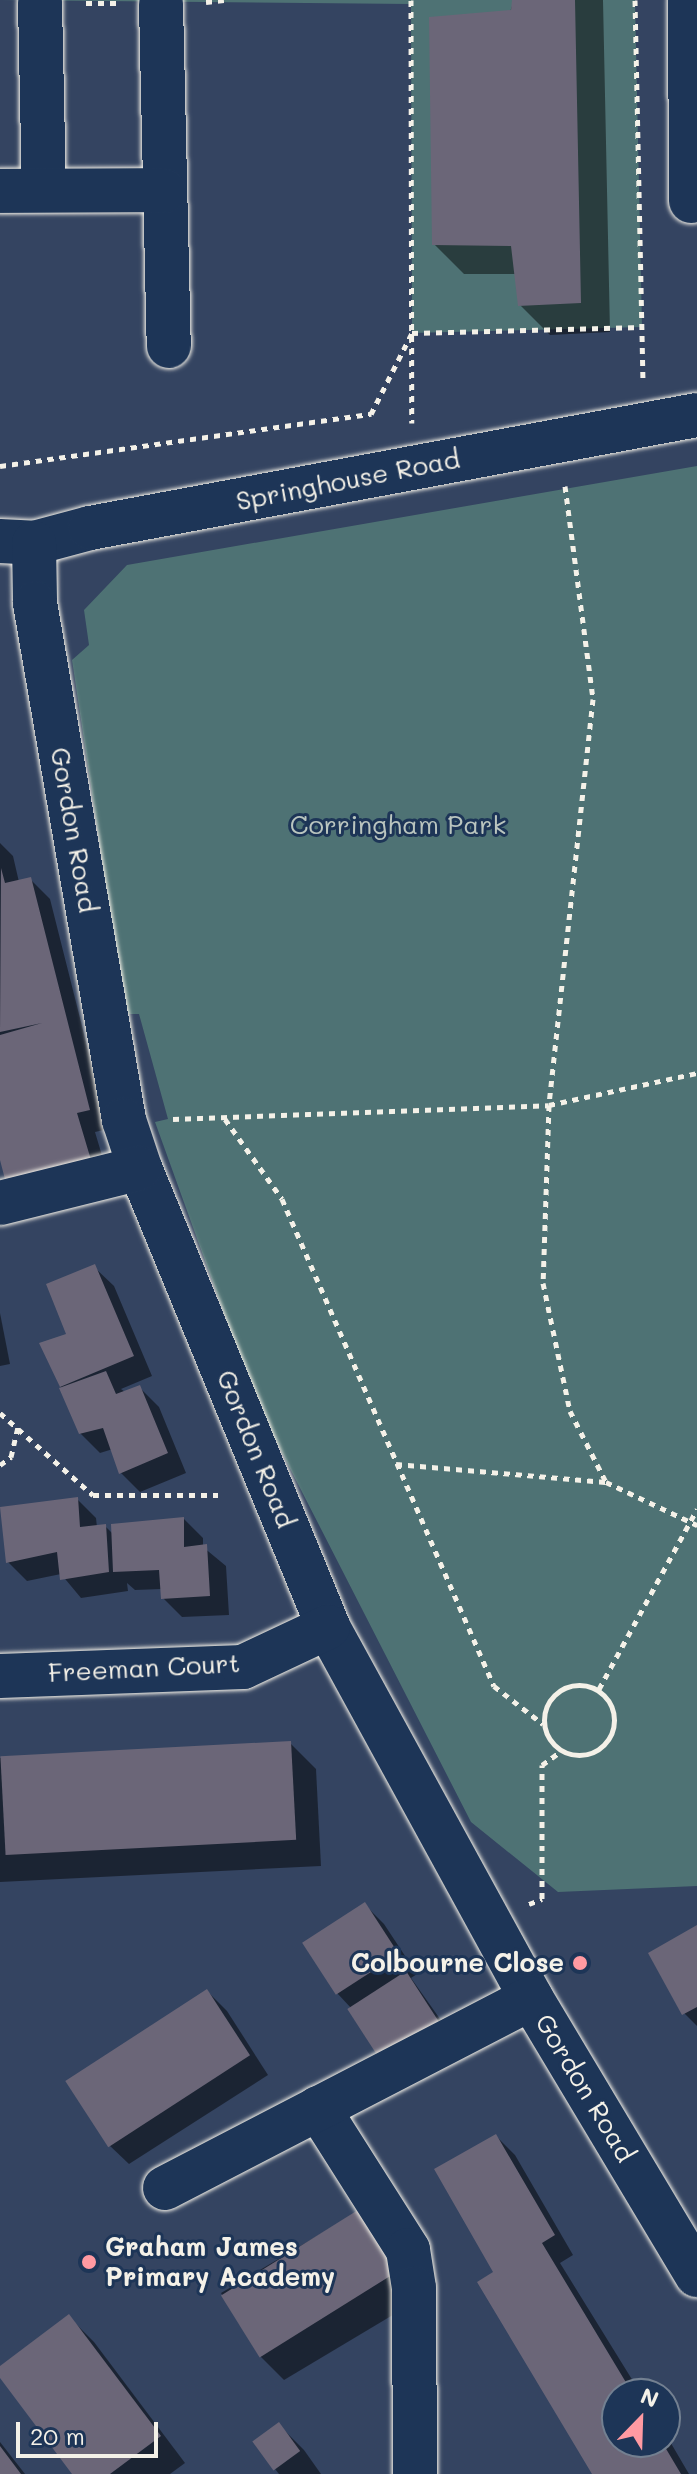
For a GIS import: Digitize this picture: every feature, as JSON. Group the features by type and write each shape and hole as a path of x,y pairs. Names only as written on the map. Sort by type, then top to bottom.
{"street":[{"path":"690,0 691,201"},
{"path":"40,2 44,190"},
{"path":"161,4 169,346"},
{"path":"0,191 164,190"},
{"name":"Springhouse Road","path":"17,542 559,437 697,415"},
{"name":"Gordon Road","path":"17,542 35,603 124,1120 140,1168 328,1627 531,1998 697,2275"},
{"path":"0,1203 140,1168"},
{"name":"Freeman Court","path":"0,1676 243,1667 328,1627"},
{"path":"165,2188 531,1998"},
{"path":"318,2108 408,2250 414,2288 415,2474"}],"path":[{"path":"411,0 413,467"},
{"path":"635,0 643,424"},
{"path":"412,333 642,327"},
{"path":"0,466 371,414 412,333"},
{"path":"559,437 593,699 549,1105 543,1283 570,1411 606,1482"},
{"path":"124,1120 225,1119 549,1105 697,1073"},
{"path":"225,1119 282,1199 494,1686 543,1724 561,1751 582,1755 602,1747 614,1728 613,1706 599,1689 572,1684 549,1698 543,1724"},
{"path":"0,1413 93,1495 218,1495"},
{"path":"0,1465 11,1457 18,1427"},
{"path":"396,1464 606,1482 697,1525"},
{"path":"599,1689 697,1509"},
{"path":"488,1922 542,1899 542,1765 561,1751"}],"green space":[{"path":"0,0 635,0 642,327 412,333 411,4"},
{"name":"Corringham Park","path":"697,466 697,1886 558,1892 471,1822 256,1402 155,1122 168,1119 139,1014 125,1014 72,660 89,645 84,610 127,565"}],"building":[{"path":"512,0 575,0 581,303 518,306 511,246 432,245 429,17 511,10"},
{"path":"1,868 5,883 31,877 90,1110 77,1113 91,1160 6,1183 0,1160 0,1035 42,1023 0,1032"},
{"path":"95,1264 134,1356 60,1387 39,1343 66,1334 46,1284"},
{"path":"106,1371 116,1394 140,1385 168,1453 119,1474 103,1428 79,1434 59,1388"},
{"path":"78,1497 80,1527 106,1524 109,1572 60,1580 57,1552 6,1563 0,1507"},
{"path":"184,1517 184,1547 207,1544 210,1596 161,1599 159,1570 113,1572 111,1524"},
{"path":"291,1741 296,1840 6,1855 0,1756"},
{"path":"365,1902 399,1954 336,1995 302,1943"},
{"path":"697,1925 697,2007 682,2015 648,1953"},
{"path":"406,1971 444,2030 385,2068 347,2009"},
{"path":"207,1989 250,2055 108,2147 65,2081"},
{"path":"496,2134 555,2235 542,2243 623,2378 601,2378 601,2458 672,2458 681,2474 592,2474 477,2282 493,2272 434,2169"},
{"path":"366,2205 405,2267 260,2358 221,2296"},
{"path":"69,2314 161,2436 110,2474 72,2474 0,2378 0,2366"},
{"path":"279,2422 300,2451 273,2471 252,2441"},
{"path":"0,2446 21,2474 0,2474"}],"place":[{"name":"Colbourne Close","path":"580,1963"},
{"name":"Graham James Primary Academy","path":"89,2262"}]}
